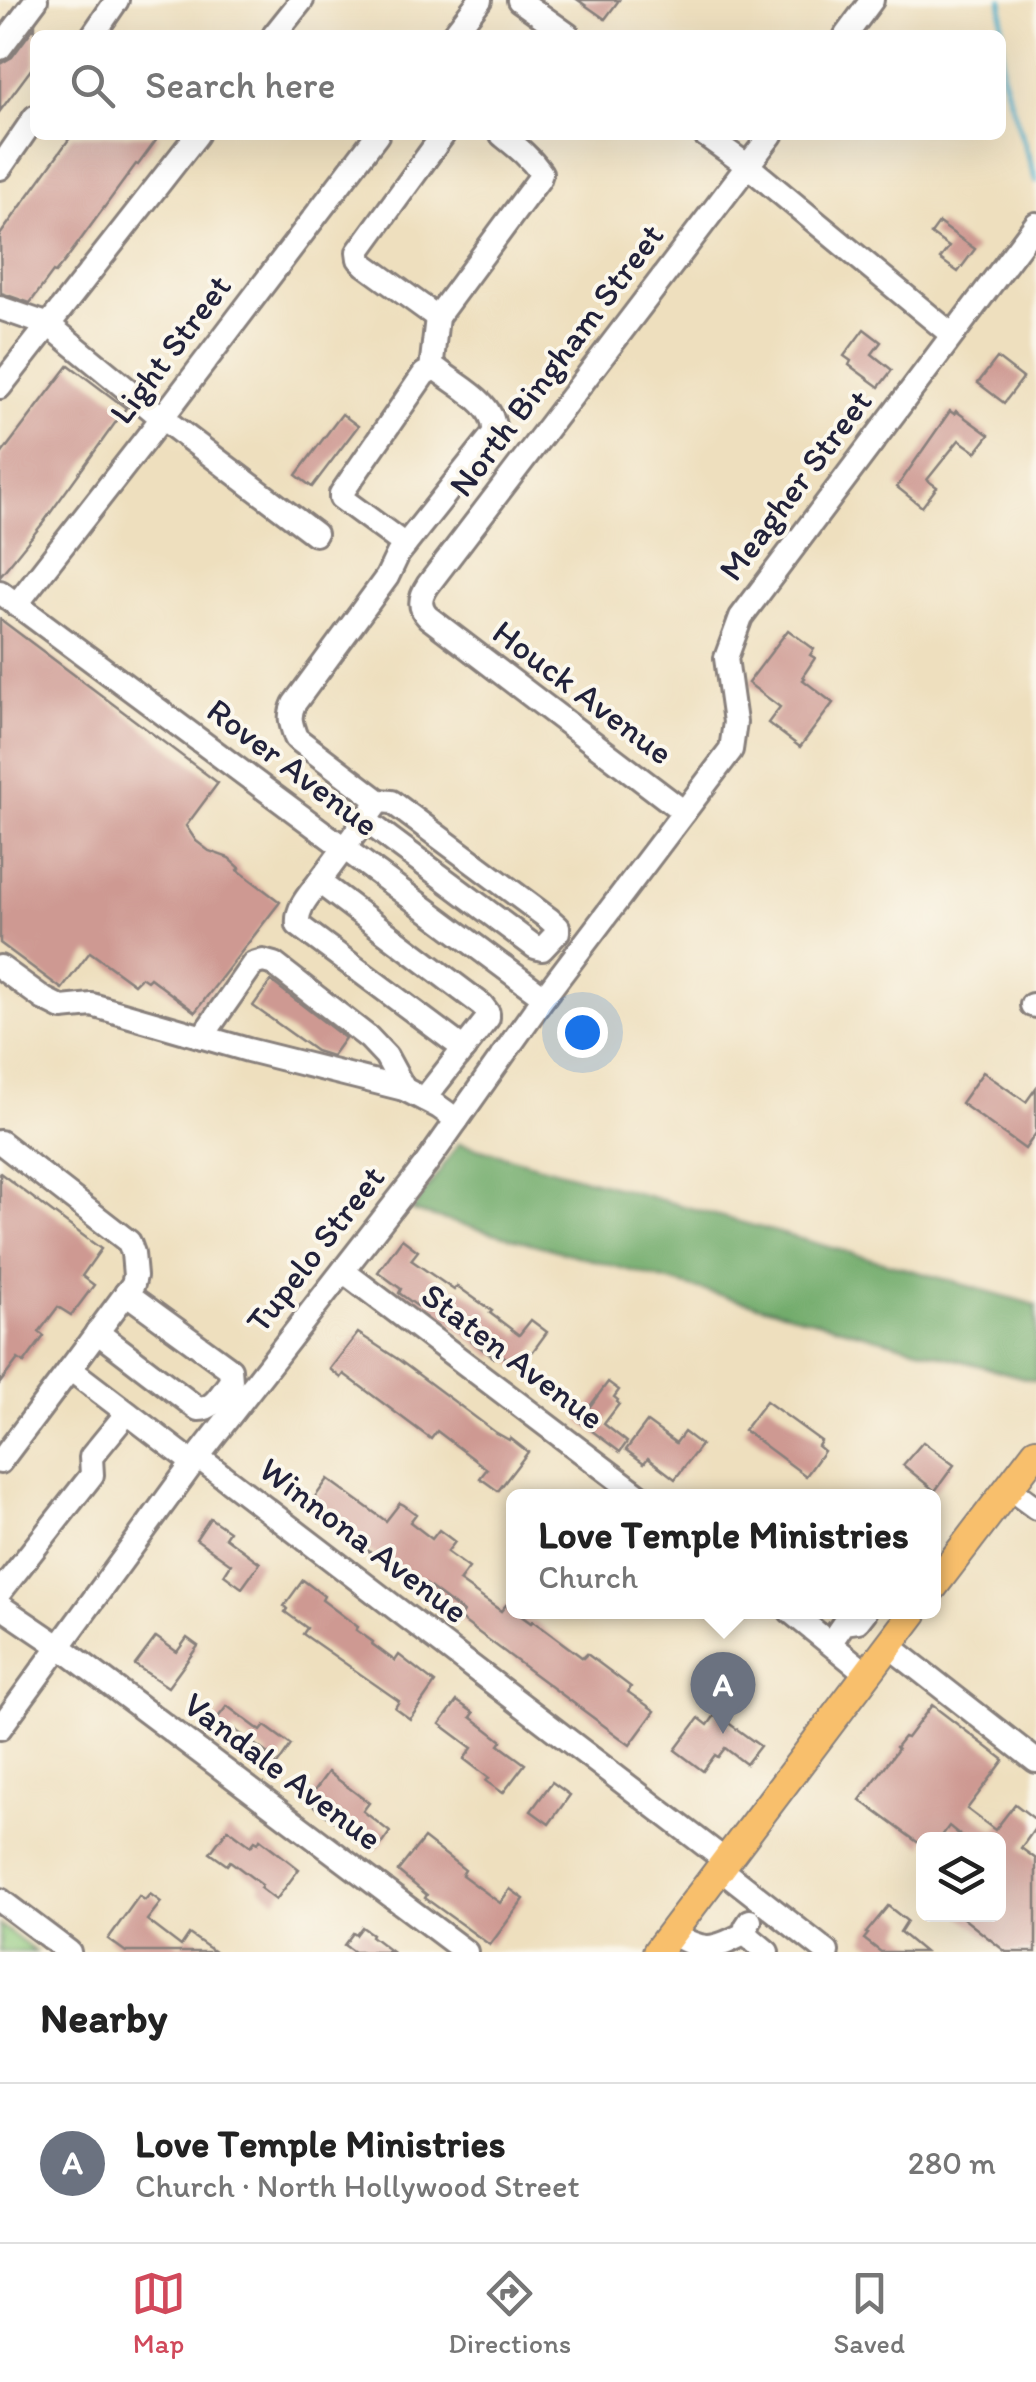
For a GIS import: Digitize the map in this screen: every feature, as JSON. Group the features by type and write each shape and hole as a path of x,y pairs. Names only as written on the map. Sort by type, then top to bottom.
{"main road":[{"path":"941,1577 1036,1452"},
{"path":"664,1942 904,1619"}],"street":[{"path":"0,48 36,0"},
{"path":"96,30 117,0"},
{"path":"278,30 302,0"},
{"path":"457,30 480,0"},
{"path":"520,0 561,30"},
{"path":"850,30 872,0"},
{"path":"530,30 540,15"},
{"path":"0,168 30,125"},
{"path":"0,387 193,140"},
{"name":"Light Street","path":"8,598 162,418 373,140"},
{"path":"437,317 365,265 358,252 439,140"},
{"path":"431,370 437,317 539,179 540,173 526,154 508,140"},
{"path":"712,140 951,334"},
{"name":"North Bingham Street","path":"440,627 421,606 428,586 767,140"},
{"name":"Meagher Street","path":"684,812 731,750 735,722 726,658 741,617 1036,224"},
{"path":"0,308 49,325 162,418 315,534"},
{"path":"404,545 341,498 341,494 424,374 438,370 492,411 494,433 404,545 387,577 294,704 290,722 296,738 372,810 498,919 542,950 558,932 550,919 392,802 372,810 301,906 297,917 298,926 464,1049"},
{"name":"Rover Avenue","path":"8,598 544,997"},
{"name":"Houck Avenue","path":"440,627 684,812"},
{"name":"Tupelo Street","path":"0,1728 195,1460 344,1271 684,812"},
{"path":"319,882 488,1013 464,1049 414,1094"},
{"path":"477,947 498,919"},
{"path":"202,1037 253,964 263,961 274,964 369,1038 414,1094"},
{"path":"0,967 62,1008 92,1005 414,1094 457,1120"},
{"path":"0,1142 129,1242 135,1276 133,1284 0,1462"},
{"name":"Staten Avenue","path":"344,1271 631,1489"},
{"path":"97,1332 198,1408 211,1406 231,1381 226,1366 126,1293"},
{"name":"Winnona Avenue","path":"70,1369 723,1864 824,1951"},
{"path":"0,1592 92,1475 91,1458 127,1412"},
{"path":"1009,1488 1036,1508"},
{"name":"Vandale Avenue","path":"0,1606 466,1952"},
{"path":"801,1619 866,1673"},
{"path":"832,1642 844,1623 859,1619"},
{"path":"888,1645 1036,1760"},
{"path":"0,1900 69,1952"},
{"path":"746,1933 763,1902"},
{"path":"746,1933 770,1952 793,1926"},
{"path":"664,1942 709,1950 746,1933"}],"green space":[{"path":"459,1143 1036,1305 1036,1381 412,1211"},
{"path":"0,1925 35,1952 0,1952"}],"building":[{"path":"578,0 619,0 605,19"},
{"path":"30,33 30,71 0,111 0,64 12,57"},
{"path":"68,140 156,140 30,303 1,293 0,235"},
{"path":"939,223 975,249 958,272 940,259 949,247 931,234"},
{"path":"864,329 881,342 872,354 892,370 879,387 849,365 851,361 844,356"},
{"path":"997,358 1023,378 1004,403 978,383"},
{"path":"69,365 126,408 0,576 0,456"},
{"path":"950,411 956,411 989,435 976,452 959,440 927,480 937,487 922,507 897,487"},
{"path":"342,414 358,426 312,487 296,475"},
{"path":"0,619 218,783 186,826 196,841 229,858 238,870 280,902 195,1012 150,978 147,981 141,977 134,984 90,952 62,989 0,943"},
{"path":"788,630 814,649 810,655 815,658 803,680 833,703 800,747 768,723 780,707 748,683"},
{"path":"271,981 345,1038 332,1056 316,1051 253,1006"},
{"path":"983,1072 1026,1102 1036,1088 1036,1133 1025,1149 961,1103"},
{"path":"0,1173 101,1249 82,1276 94,1285 79,1305 71,1315 58,1307 39,1332 44,1336 24,1363 18,1359 0,1383"},
{"path":"402,1239 418,1251 411,1260 454,1290 457,1286 519,1335 531,1320 547,1332 520,1369 498,1352 494,1358 419,1302 417,1306 378,1272"},
{"path":"358,1333 528,1452 498,1491 480,1478 487,1469 437,1431 431,1439 344,1374 341,1378 330,1369"},
{"path":"608,1382 619,1390 614,1397 619,1404 604,1424 627,1442 620,1452 579,1421"},
{"path":"766,1401 821,1441 818,1446 824,1451 806,1476 744,1430"},
{"path":"647,1422 676,1443 684,1432 701,1445 675,1479 648,1458 644,1463 626,1450"},
{"path":"923,1442 954,1465 933,1489 903,1465"},
{"path":"328,1479 386,1521 400,1503 404,1505 416,1514 410,1522 432,1539 439,1530 455,1542 447,1552 469,1568 459,1581 501,1611 506,1605 506,1619 533,1621 583,1658 587,1654 655,1711 630,1745 459,1618 463,1612 424,1583 421,1589 339,1532 340,1526 310,1504"},
{"path":"210,1518 229,1531 225,1537 260,1563 242,1588 224,1575 231,1564 196,1539"},
{"path":"303,1580 372,1644 395,1661 399,1655 435,1683 410,1719 395,1708 399,1701 303,1634 307,1628 285,1612 284,1606"},
{"path":"156,1637 177,1652 187,1638 198,1646 168,1687 135,1665"},
{"path":"457,1701 502,1741 499,1745 525,1764 503,1793 464,1759 472,1748 440,1724"},
{"path":"932,1705 1004,1760 967,1809 995,1830 1015,1804 1036,1820 1036,1827 1021,1848 1036,1859 1036,1952 1006,1952 968,1922 1006,1922 1006,1832 956,1832 949,1826 945,1832 916,1832 916,1841 860,1800 896,1747"},
{"path":"227,1706 261,1731 265,1726 291,1745 277,1765 235,1730 229,1737 212,1725"},
{"path":"718,1711 760,1746 746,1764 725,1748 703,1771 675,1750 699,1718 708,1725"},
{"path":"328,1772 369,1803 363,1811 390,1832 377,1850 373,1851 307,1801"},
{"path":"552,1782 570,1795 549,1824 531,1811"},
{"path":"228,1829 251,1846 260,1839 299,1869 276,1900 230,1861 227,1865 210,1853"},
{"path":"424,1838 465,1870 462,1875 500,1903 510,1889 524,1899 490,1945 425,1898 427,1895 398,1871"},
{"path":"150,1894 161,1902 147,1920 181,1946 189,1934 215,1952 126,1952 108,1939 139,1896 145,1900"},
{"path":"888,1906 907,1921 900,1932 924,1952 881,1952 864,1939"},
{"path":"362,1927 392,1952 354,1952 344,1945"}],"waterway":[{"path":"1002,0 1002,30"},
{"path":"1006,87 1036,181"}],"place":[{"name":"Love Temple Ministries","path":"723,1734"}]}
